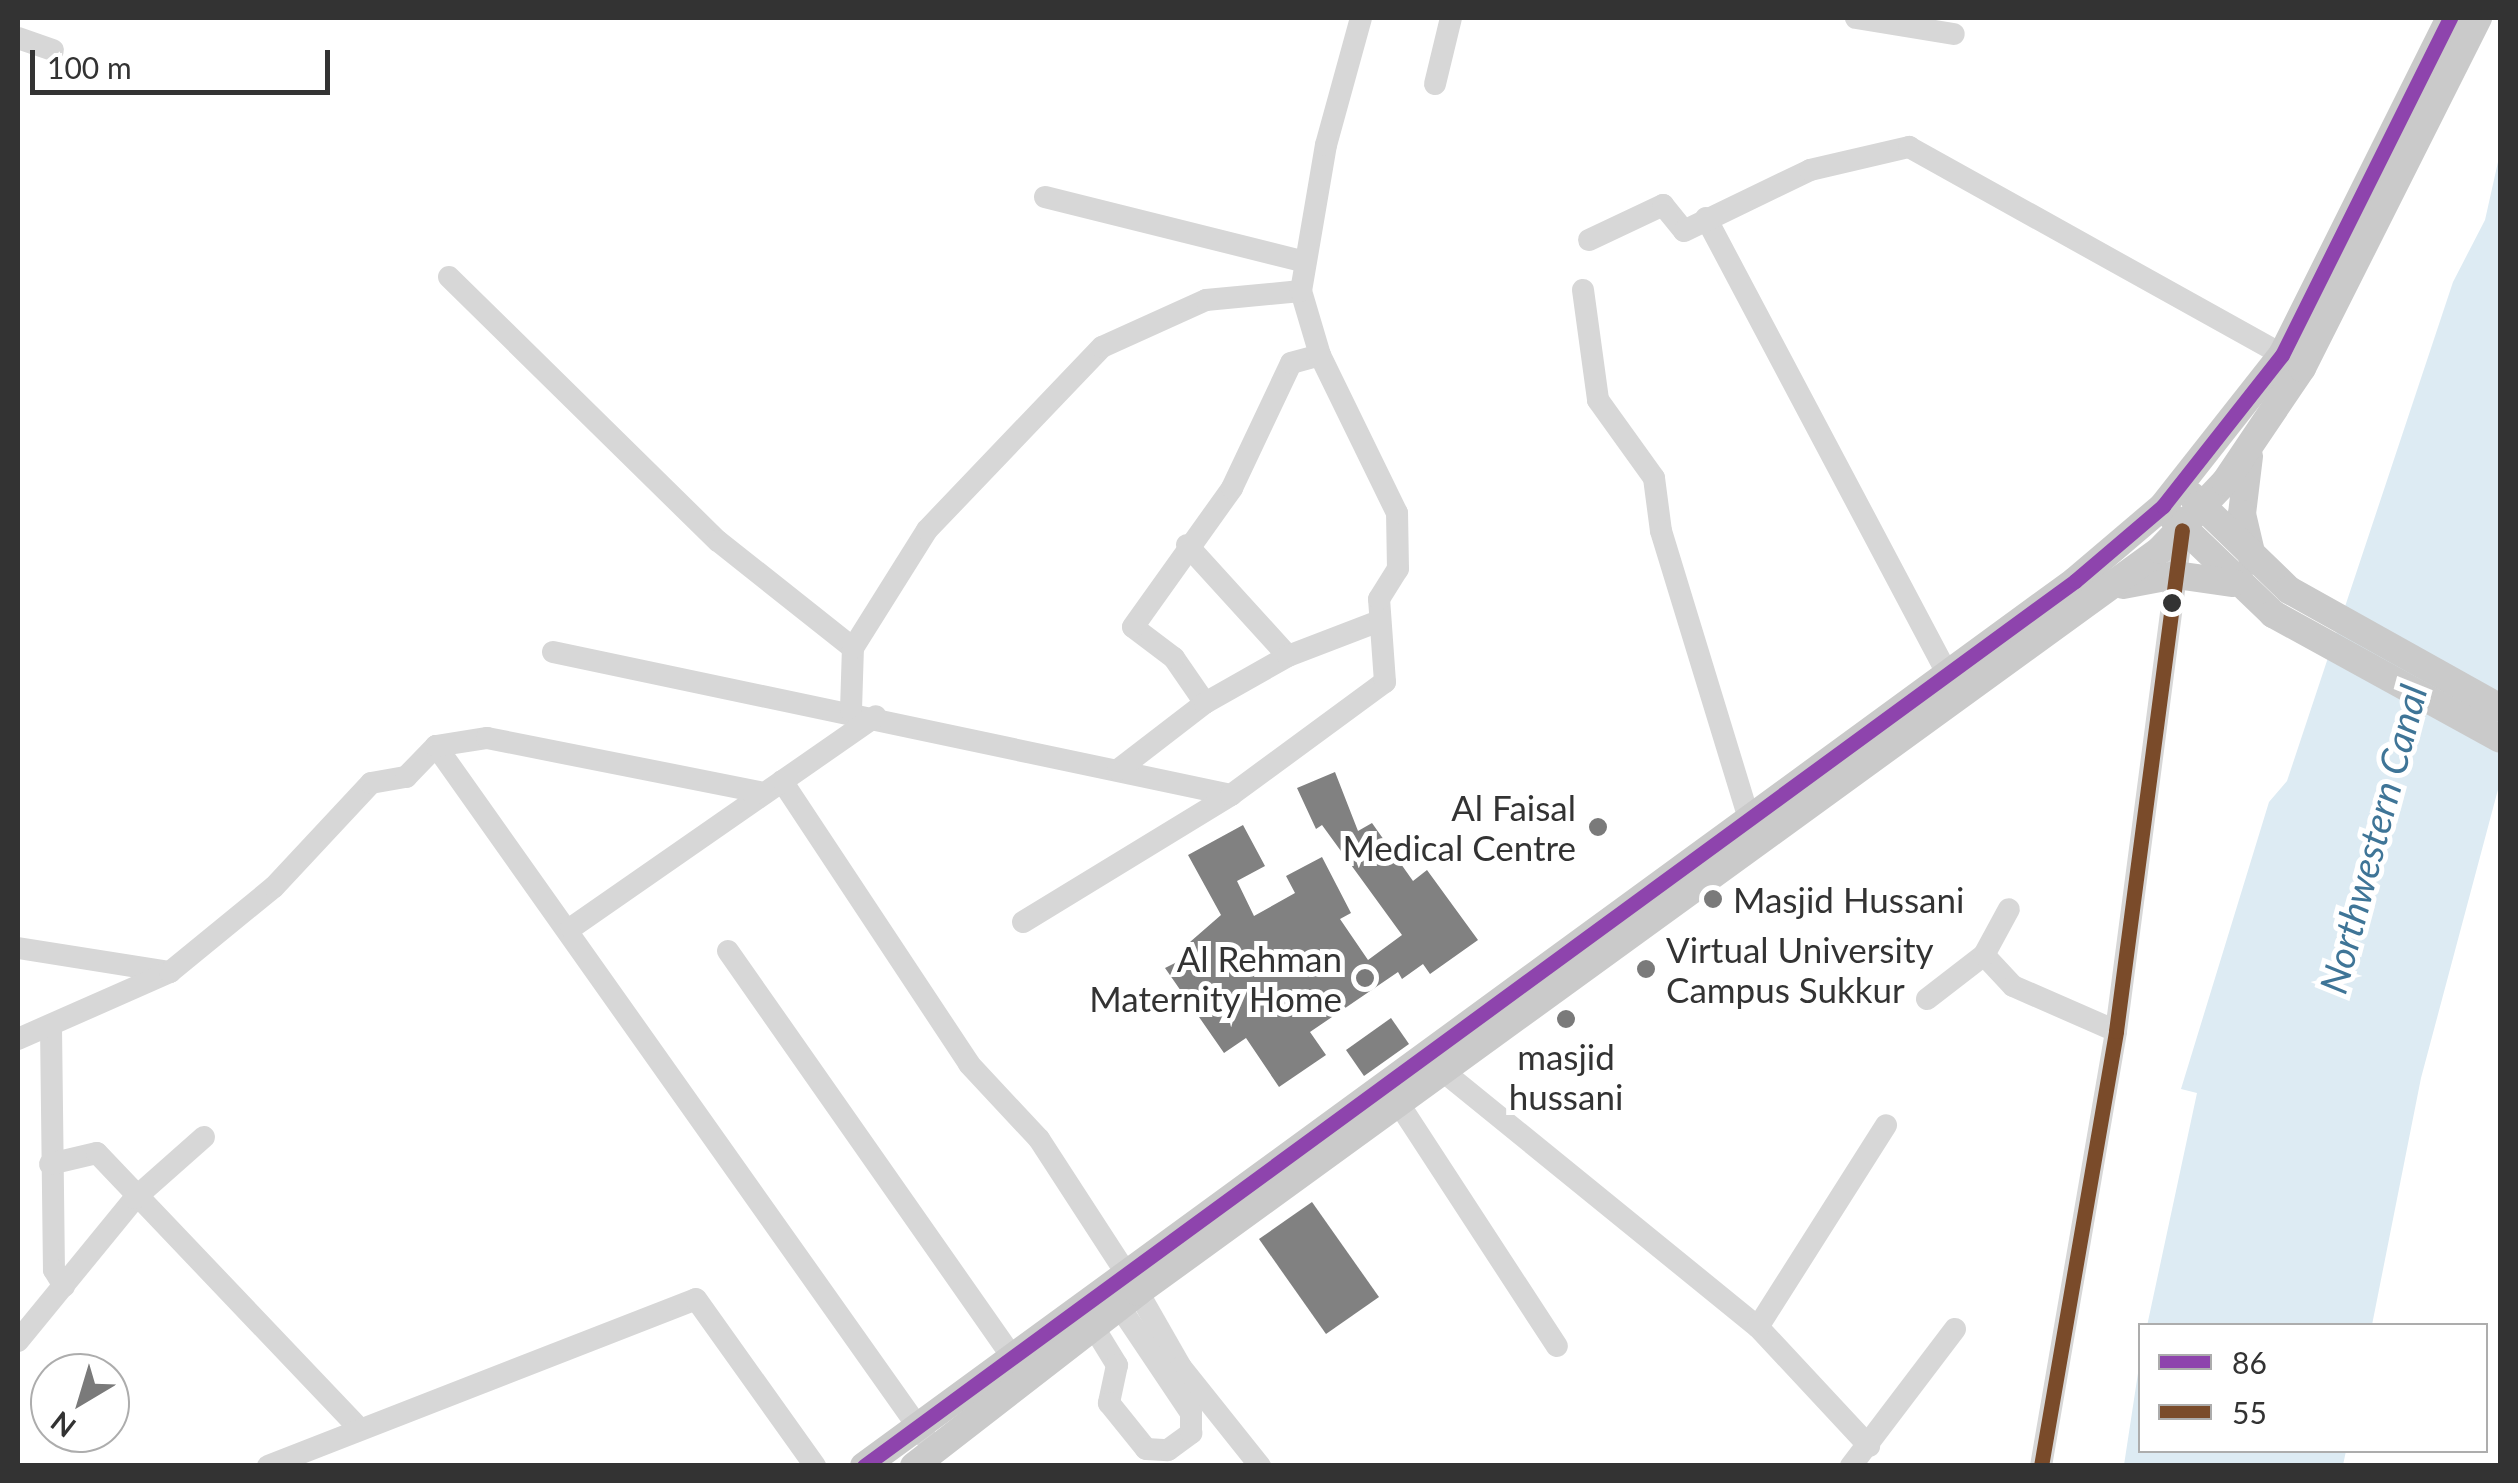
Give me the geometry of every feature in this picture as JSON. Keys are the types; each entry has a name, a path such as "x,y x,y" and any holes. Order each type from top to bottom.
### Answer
{"main road":[{"path":"924,1457 1093,1326 1127,1290 2173,496 2282,355 2450,18"},
{"path":"864,1466 914,1422 1009,1353 1127,1290 1399,1104 1758,848 2108,590 2182,530 2204,509 2252,445 2302,368 2478,18"},
{"path":"2244,573 2242,514 2252,445"},
{"path":"2173,496 2204,509 2244,573"},
{"path":"2173,496 2182,530 2281,602 2500,739"},
{"path":"2108,590 2176,575 2244,573"},
{"path":"2281,602 2500,708"}],"street":[{"path":"1023,922 1231,795 1385,682 1379,599 1398,569 1397,513 1320,355 1301,291 1302,262 1361,18"},
{"path":"1435,84 1451,18"},
{"path":"1856,18 1954,34"},
{"path":"18,38 53,50"},
{"path":"1589,240 1663,205 1684,231 1810,170 1908,146 2282,355"},
{"path":"1045,196 1302,262"},
{"path":"1706,218 1946,671"},
{"path":"449,277 718,541 853,648"},
{"path":"1583,290 1598,400 1654,478 1661,531 1758,848"},
{"path":"851,710 853,648 927,530 1102,347 1206,300 1301,291"},
{"path":"1205,703 1174,658 1133,628 1187,545 1232,488 1291,363 1320,355"},
{"path":"2041,1466 2116,1032 2182,530"},
{"path":"1187,545 1288,656"},
{"path":"1118,770 1205,703 1288,656 1379,622"},
{"path":"554,652 851,710 1231,795"},
{"path":"571,928 876,716"},
{"path":"18,1038 51,1027 170,972 274,887 371,783 406,777 436,746 486,738 774,787 969,1064 1039,1139 1127,1290 1192,1414 1191,1433 1168,1450 1146,1450 1109,1403 1117,1365 1093,1326"},
{"path":"436,746 571,928 914,1422 924,1457"},
{"path":"1926,998 1984,955 2010,909"},
{"path":"18,948 170,972"},
{"path":"728,951 1009,1353"},
{"path":"1984,955 2013,986 2116,1032"},
{"path":"51,1027 54,1270 64,1286"},
{"path":"1444,1072 1758,1327 1869,1446"},
{"path":"1399,1104 1557,1346"},
{"path":"1758,1327 1886,1124"},
{"path":"18,1340 135,1198 204,1137"},
{"path":"50,1164 98,1154 135,1198 358,1428"},
{"path":"1127,1290 1181,1367 1260,1466"},
{"path":"268,1466 696,1299 815,1466"},
{"path":"1850,1466 1955,1329"}],"water":[{"name":"Northwestern Canal","path":"2500,153 2500,782 2421,1078 2372,1323 2148,1323 2197,1093 2181,1089 2269,802 2287,781 2453,282 2485,220"},
{"path":"2138,1373 2138,1453 2346,1453 2343,1465 2124,1465"}],"building":[{"path":"1335,772 1358,831 1372,823 1413,881 1427,870 1478,940 1430,974 1423,964 1402,979 1398,972 1310,1032 1326,1055 1279,1087 1246,1038 1224,1053 1165,968 1195,953 1190,942 1221,915 1188,855 1243,825 1265,866 1237,881 1254,916 1295,893 1286,876 1322,857 1351,913 1340,919 1368,960 1402,935 1322,825 1316,829 1297,788"},
{"path":"1391,1018 1409,1044 1364,1076 1346,1050"},
{"path":"1312,1202 1379,1297 1326,1334 1259,1239"}],"transit line":[{"name":"86","path":"864,1466 2075,581 2163,506 2282,355 2450,18"},
{"name":"55","path":"2041,1466 2116,1031 2182,530"}],"place":[{"name":"Al Faisal Medical Centre","path":"1598,827"},
{"name":"Masjid Hussani","path":"1713,899"},
{"name":"Virtual University Campus Sukkur","path":"1646,969"},
{"name":"Al Rehman Maternity Home","path":"1365,978"},
{"name":"masjid hussani","path":"1566,1019"}]}
